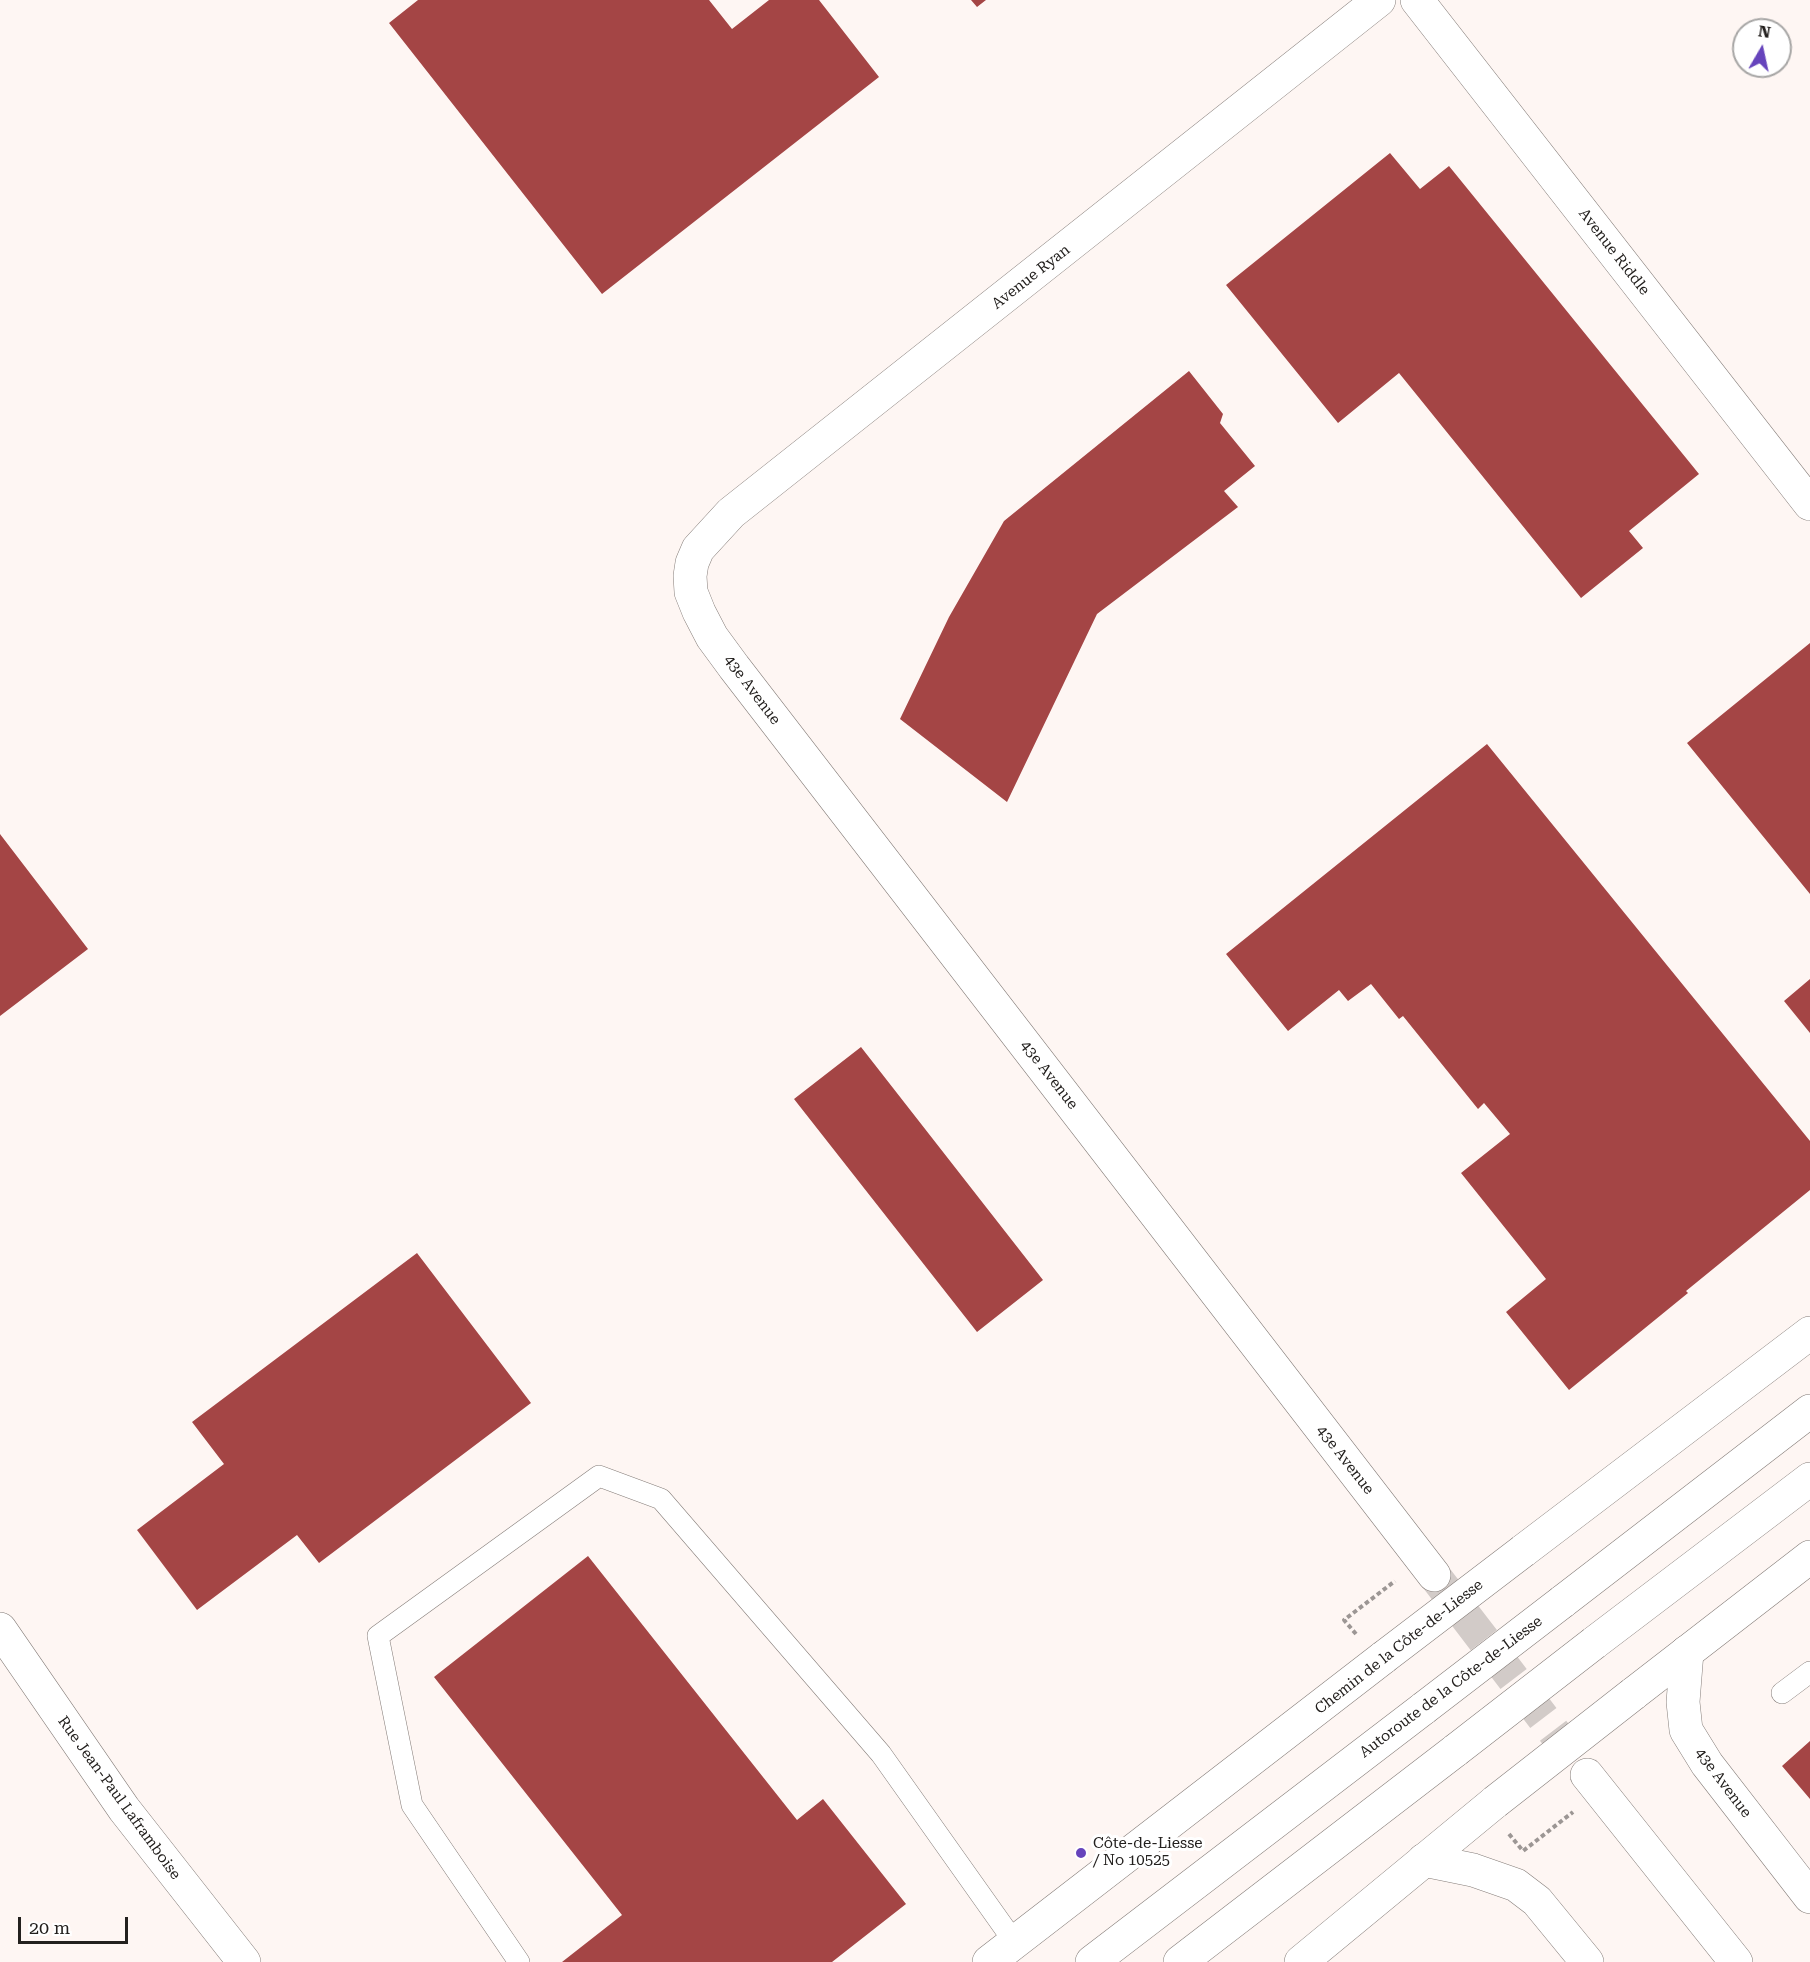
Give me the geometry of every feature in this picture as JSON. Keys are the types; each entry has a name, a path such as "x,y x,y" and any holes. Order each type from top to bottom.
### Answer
{"main road":[{"name":"Avenue Ryan","path":"692,563 698,549 710,533 731,513 1379,0"},
{"name":"Avenue Riddle","path":"1417,0 1810,504"},
{"name":"43e Avenue","path":"692,563 690,576 692,592 712,637 1434,1575"},
{"name":"Chemin de la Côte-de-Liesse","path":"988,1962 1015,1943 1372,1648 1523,1551 1810,1333"},
{"name":"Autoroute de la Côte-de-Liesse","path":"1092,1962 1810,1411"},
{"path":"1180,1962 1810,1479"},
{"path":"1301,1962 1424,1860 1500,1816 1633,1694 1810,1557"},
{"name":"Rue Jean-Paul Laframboise","path":"0,1629 123,1809 244,1962"},
{"name":"43e Avenue","path":"1687,1652 1683,1702 1686,1730 1707,1764 1810,1897"},
{"path":"1587,1775 1736,1962"},
{"path":"1424,1860 1473,1870 1505,1879 1516,1885 1537,1901 1587,1962"},
{"path":"1192,1962 1234,1921"}],"lane":[{"path":"519,1962 412,1805 378,1636 599,1476 661,1499 881,1754 1015,1943"},
{"path":"1782,1693 1810,1672"}],"path":[{"path":"1372,1648 1344,1620 1394,1582"},
{"path":"1500,1816 1523,1851 1571,1813"}],"building":[{"path":"418,0 709,0 732,29 769,0 819,0 879,77 602,294 389,23"},
{"path":"971,0 986,0 977,7"},
{"path":"1390,153 1420,189 1449,166 1699,474 1629,531 1643,548 1581,598 1399,373 1338,423 1226,285"},
{"path":"1189,371 1223,414 1220,423 1255,466 1224,491 1238,507 1097,614 1007,802 900,719 949,617 1004,521"},
{"path":"1810,643 1810,894 1687,743"},
{"path":"1487,744 1810,1141 1810,1190 1569,1390 1506,1312 1546,1279 1461,1173 1510,1134 1484,1103 1478,1109 1403,1016 1399,1019 1371,984 1348,1001 1339,990 1288,1031 1226,954"},
{"path":"0,834 88,949 0,1016"},
{"path":"1810,979 1810,1033 1784,1001"},
{"path":"861,1047 1043,1280 977,1332 794,1099"},
{"path":"417,1253 531,1403 319,1563 297,1535 197,1610 137,1530 224,1464 192,1422"},
{"path":"588,1556 797,1820 823,1799 906,1904 832,1962 562,1962 622,1915 434,1677"},
{"path":"1810,1741 1810,1799 1782,1766"}],"tunnel":[{"path":"1434,1575 1587,1775"}],"place":[{"name":"Côte-de-Liesse / No 10525","path":"1081,1853"}]}
